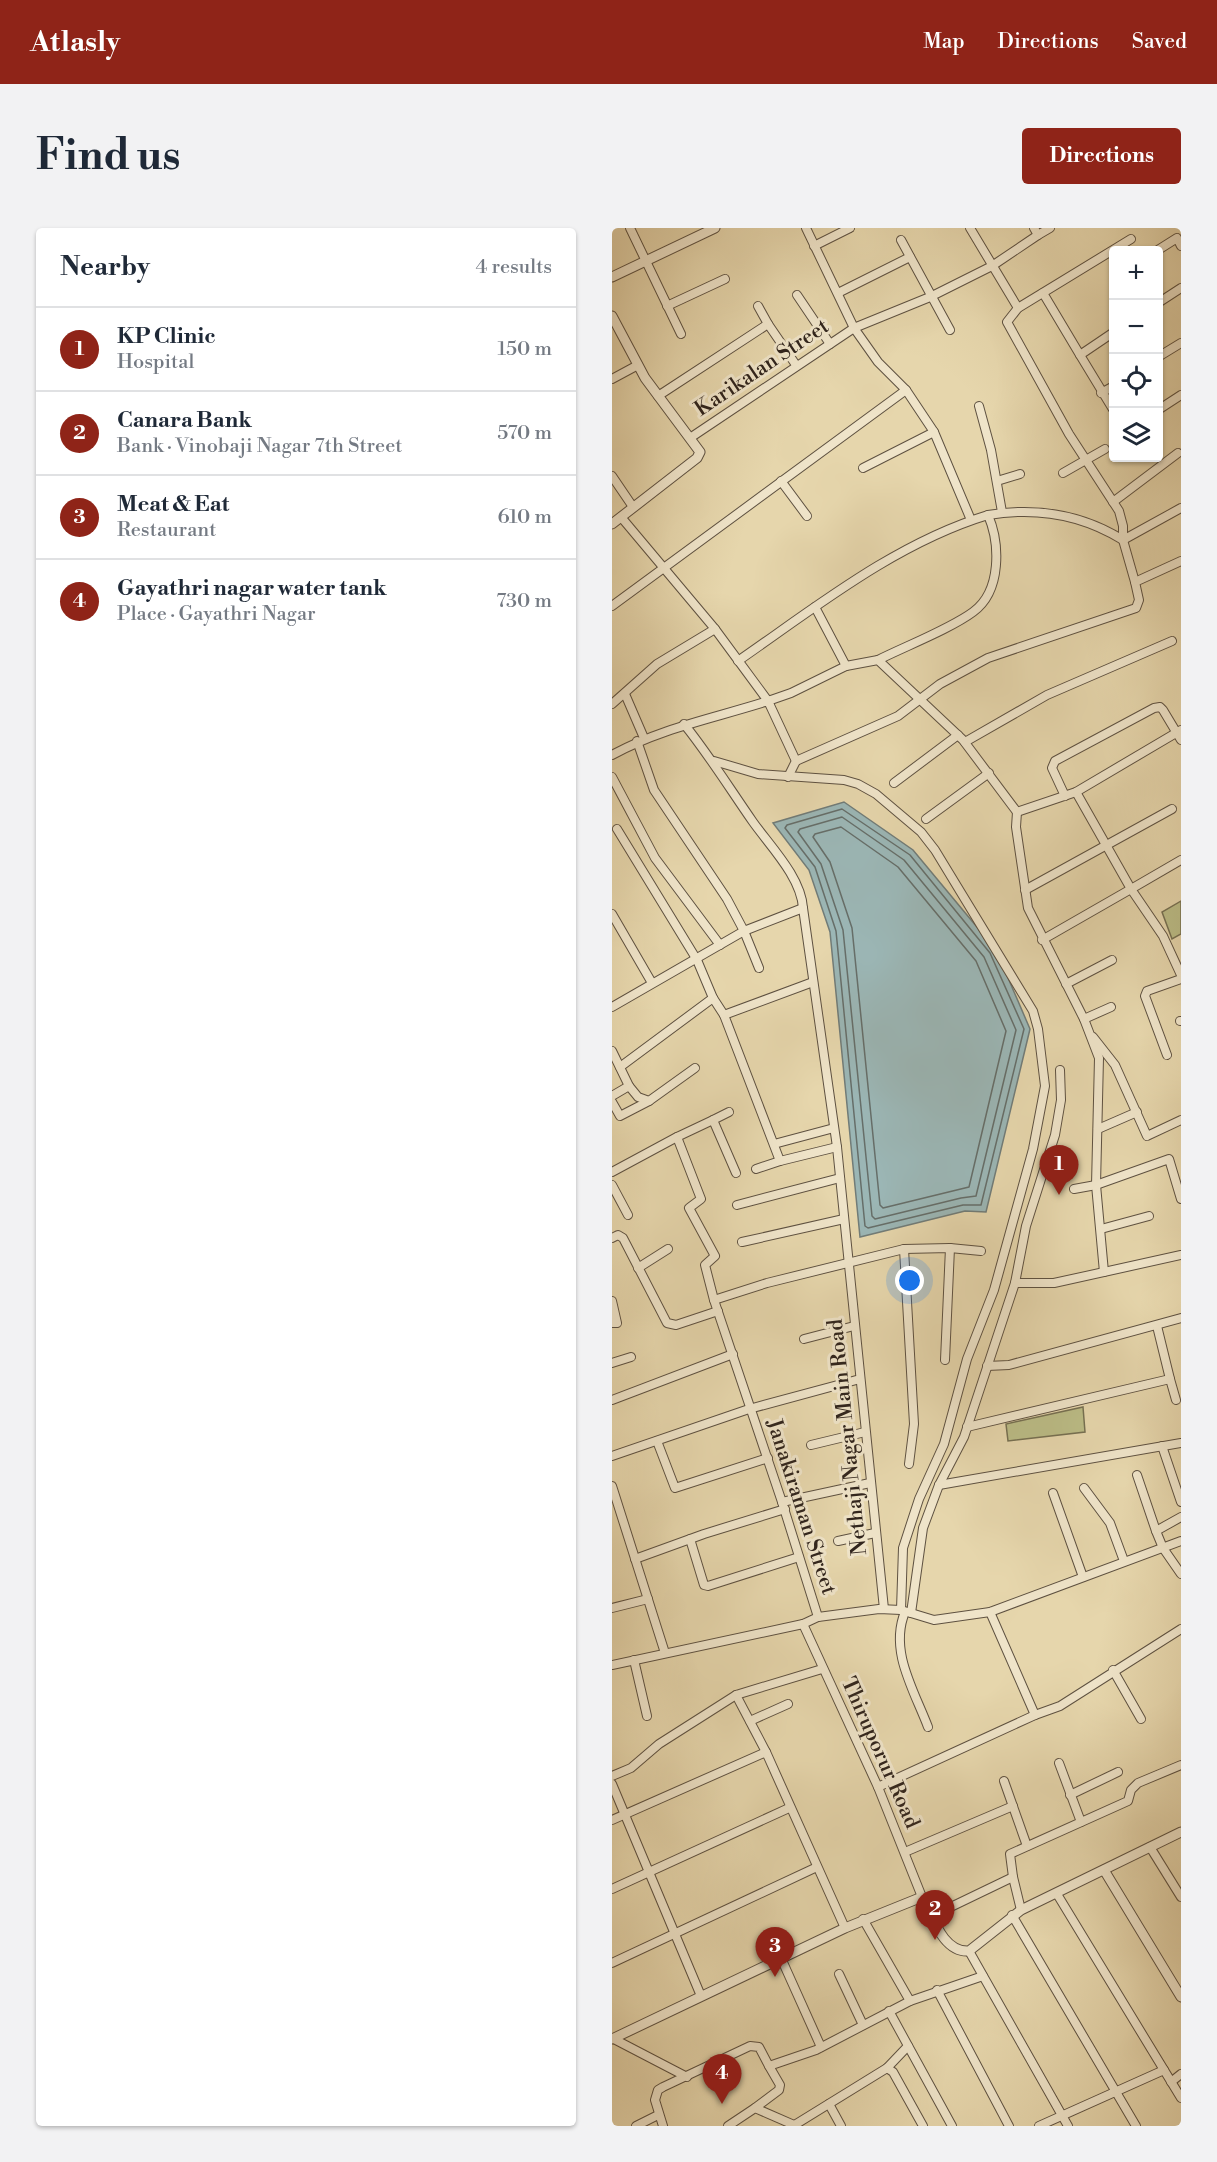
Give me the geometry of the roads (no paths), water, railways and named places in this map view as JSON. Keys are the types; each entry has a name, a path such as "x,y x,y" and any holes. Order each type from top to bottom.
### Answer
{"street":[{"path":"630,228 681,334"},
{"path":"612,277 715,228"},
{"path":"806,228 854,328 878,362 906,390 934,432 971,520"},
{"path":"814,246 850,228"},
{"path":"970,228 1018,308"},
{"name":"Karikalan Street","path":"690,438 854,328 930,297 992,266 1036,231 1050,228"},
{"path":"788,777 796,761 875,728 922,699 940,684 988,658 1136,608 1140,600 1123,540 1122,519 1008,326 1008,318 1018,308 1131,239"},
{"path":"901,240 950,330"},
{"path":"1163,248 1180,240"},
{"path":"838,293 910,257"},
{"path":"667,306 725,279"},
{"path":"1163,300 1181,288"},
{"path":"1043,293 1111,408"},
{"path":"797,295 830,344"},
{"path":"758,306 796,365"},
{"path":"612,316 616,334 658,396 699,449 698,458 612,524"},
{"path":"658,396 768,324"},
{"path":"1080,355 1109,335"},
{"path":"1163,354 1181,343"},
{"path":"612,379 638,366"},
{"path":"1101,393 1109,388"},
{"path":"612,606 906,390"},
{"path":"1161,408 1181,395"},
{"path":"979,406 1002,512"},
{"path":"863,468 934,432"},
{"path":"1063,473 1106,449"},
{"path":"1113,502 1178,453"},
{"path":"997,481 1020,474"},
{"path":"612,476 633,507"},
{"path":"781,482 807,516"},
{"path":"1123,540 1181,508"},
{"path":"738,661 815,607 917,545 988,514 1019,510 1060,514 1097,525 1123,540"},
{"path":"612,755 640,739 791,693 846,666 878,660 974,612 991,585 998,549 996,533 988,514"},
{"path":"621,517 715,629 768,701 796,761"},
{"path":"1135,582 1181,561"},
{"path":"815,607 846,666"},
{"path":"612,704 657,664 715,629"},
{"path":"965,742 1047,695 1172,641"},
{"path":"878,660 965,742 1017,812 1016,827 1028,908 1042,940 1084,1019 1099,1058 1096,1185 1104,1272"},
{"path":"625,694 659,798 727,899 744,931 759,968"},
{"path":"1017,812 1065,796 1076,792 1179,734 1163,710 1157,707 1055,760 1052,768 1065,796"},
{"name":"Nethaji Nagar Main Road","path":"684,724 714,761 789,873 802,897 837,1147 884,1609"},
{"path":"894,783 958,735"},
{"path":"714,761 758,774 844,780 858,784 876,794 921,832 962,890 1009,972 1025,995 1038,1029 1045,1086 1033,1149 994,1290 967,1359 944,1444 919,1499 903,1548 906,1612"},
{"path":"926,819 989,773"},
{"path":"612,777 655,858 720,945"},
{"path":"1076,792 1131,889 1163,936 1181,977 1147,991 1145,996 1167,1055"},
{"path":"1025,890 1172,809"},
{"path":"617,829 697,960 713,998 724,1016 780,1161"},
{"path":"1042,940 1181,861"},
{"path":"612,1007 744,931 803,908"},
{"path":"612,914 652,983"},
{"path":"1066,984 1112,960"},
{"path":"724,1016 813,982"},
{"path":"620,1067 713,998"},
{"path":"1084,1019 1111,1007"},
{"path":"1091,1035 1115,1065 1147,1136 1181,1120"},
{"path":"612,1051 629,1086 639,1097 649,1101"},
{"path":"612,1102 620,1116 649,1101 695,1068"},
{"path":"928,1726 899,1652 899,1632 906,1612 923,1528 939,1485 967,1427 1015,1283 1026,1226 1055,1135 1061,1100 1060,1070"},
{"path":"612,1095 629,1086"},
{"path":"612,1172 729,1112"},
{"path":"1098,1130 1137,1112"},
{"path":"712,1120 736,1173"},
{"path":"774,1144 834,1128"},
{"name":"Janakiraman Street","path":"677,1137 701,1199 689,1208 715,1256 705,1265 714,1300 784,1506 818,1617"},
{"path":"756,1169 837,1147"},
{"path":"1074,1189 1096,1185 1169,1159 1181,1198"},
{"path":"737,1205 840,1178"},
{"path":"612,1185 628,1215"},
{"path":"1101,1229 1149,1216"},
{"path":"742,1242 844,1219"},
{"path":"612,1238 618,1235 623,1238 665,1320 671,1325 718,1311"},
{"path":"714,1300 848,1262 904,1250 950,1248 981,1251"},
{"path":"945,1360 950,1248"},
{"path":"638,1268 668,1249"},
{"path":"904,1250 913,1404 909,1464"},
{"path":"1015,1283 1054,1283 1181,1256"},
{"path":"612,1301 616,1323 612,1323"},
{"path":"987,1366 1009,1365 1181,1318"},
{"path":"804,1339 854,1326"},
{"path":"1157,1326 1176,1400"},
{"path":"612,1400 733,1354"},
{"path":"612,1363 631,1357"},
{"path":"612,1456 749,1408 860,1379"},
{"path":"967,1427 1170,1379"},
{"path":"811,1445 865,1432"},
{"path":"657,1441 675,1488 768,1458"},
{"path":"939,1485 1181,1443"},
{"path":"1162,1446 1181,1502"},
{"path":"1137,1475 1163,1548 1181,1574"},
{"path":"635,1559 784,1506 870,1483"},
{"path":"612,1486 665,1653"},
{"path":"1084,1488 1110,1523 1124,1561"},
{"path":"1053,1493 1083,1576"},
{"path":"1156,1531 1181,1517"},
{"path":"838,1541 875,1533"},
{"path":"690,1539 704,1585 711,1586 799,1557"},
{"path":"612,1665 803,1624 818,1617 884,1609 934,1620 946,1620 990,1612 1181,1541"},
{"path":"612,1608 648,1599"},
{"path":"990,1612 1035,1715"},
{"name":"Thiruporur Road","path":"803,1624 878,1787 922,1897"},
{"path":"878,1787 1035,1715 1060,1706 1113,1670 1181,1629"},
{"path":"634,1660 647,1716"},
{"path":"612,1776 631,1768 659,1744 736,1695 822,1669"},
{"path":"1113,1670 1141,1719"},
{"path":"736,1695 766,1752 789,1808 845,1928"},
{"path":"750,1721 788,1704"},
{"path":"612,1820 766,1752"},
{"path":"1059,1763 1081,1822"},
{"path":"1021,1910 1010,1854 1128,1801 1131,1790 1138,1783 1181,1765"},
{"path":"1070,1795 1118,1772"},
{"path":"1004,1781 1027,1846"},
{"path":"612,1784 701,1996"},
{"path":"905,1852 1013,1806"},
{"path":"612,1889 789,1808"},
{"path":"969,1952 1012,1915 1181,1832"},
{"path":"1150,1847 1181,1897"},
{"path":"612,1963 817,1867"},
{"path":"1104,1870 1181,1997"},
{"path":"932,1916 1013,1877"},
{"path":"1057,1894 1181,2098"},
{"path":"612,2038 863,1919 922,1897 952,1949 969,1952 1068,2126"},
{"path":"1012,1915 1136,2126"},
{"path":"863,1919 910,2001"},
{"path":"782,1958 821,2047"},
{"path":"839,1974 863,2025"},
{"path":"769,2066 821,2047 910,2001 983,1976"},
{"path":"937,1990 1009,2126"},
{"path":"889,2011 952,2126"},
{"path":"612,2038 687,2077"},
{"path":"663,2126 655,2100 658,2090 754,2045 759,2048 780,2085 779,2090 728,2126"},
{"path":"755,2108 793,2126 887,2068 908,2046"},
{"path":"887,2068 893,2072 923,2126"},
{"path":"1039,2126 1164,2070"},
{"path":"1171,2082 1181,2074"},
{"path":"829,2104 841,2126"},
{"path":"636,2126 658,2115"}],"water":[{"path":"844,802 913,850 996,950 1030,1029 986,1212 965,1211 860,1237 830,932 809,870 773,823"}],"place":[{"name":"KP Clinic","path":"1059,1195"},
{"name":"Canara Bank","path":"935,1940"},
{"name":"Meat & Eat","path":"775,1977"},
{"name":"Gayathri nagar water tank","path":"722,2104"}]}
